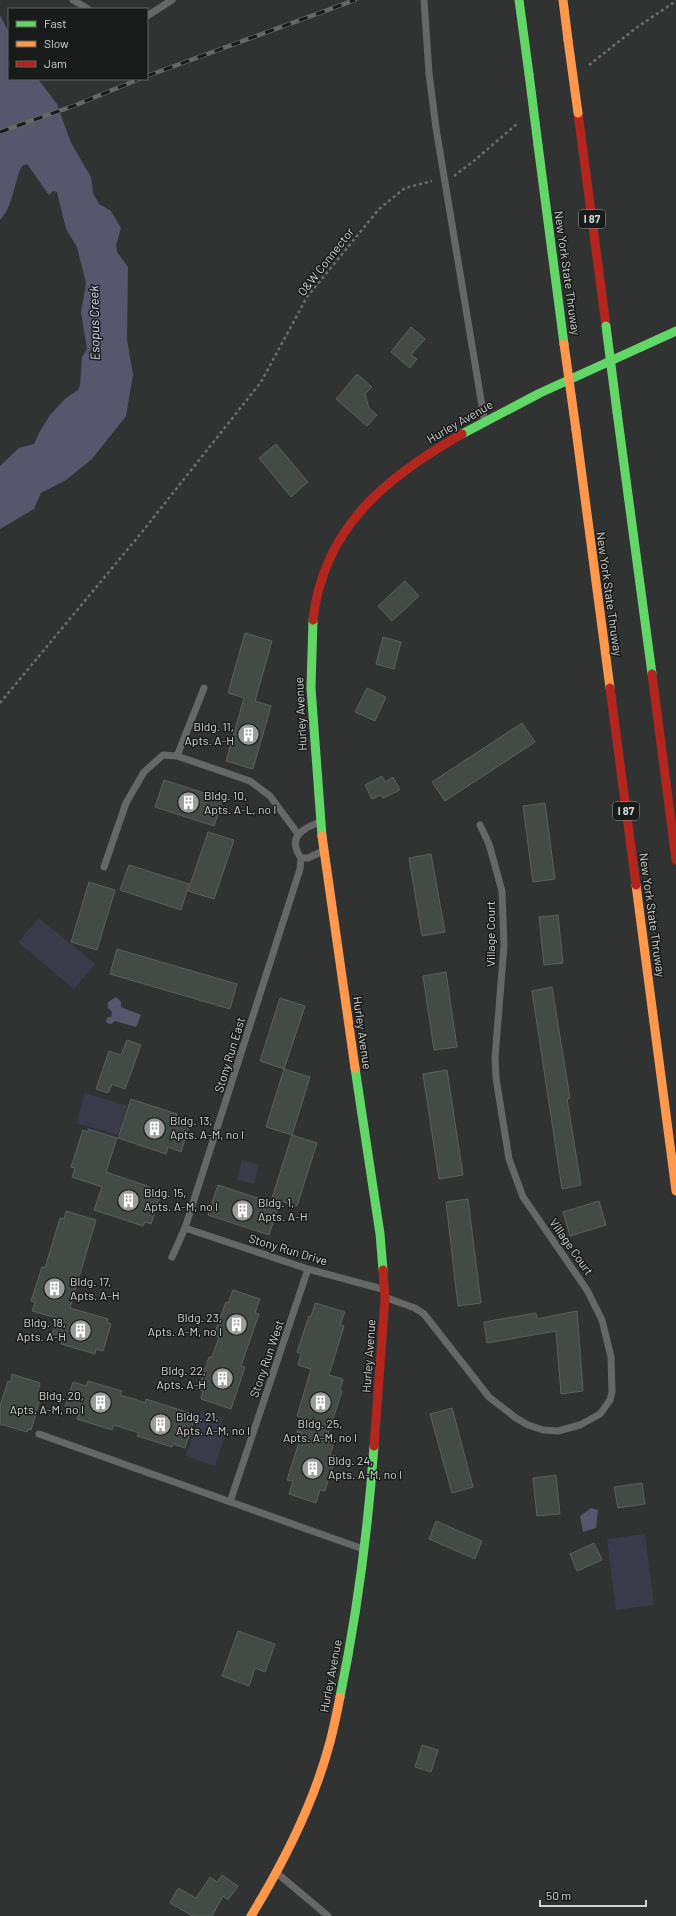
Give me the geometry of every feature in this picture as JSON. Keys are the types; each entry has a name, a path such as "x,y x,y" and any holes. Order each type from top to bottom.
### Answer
{"main road":[{"name":"New York State Thruway","path":"519,0 676,1191"},
{"name":"I 87","path":"563,0 676,860"},
{"name":"Hurley Avenue","path":"251,1916 277,1873 311,1799 330,1742 347,1663 369,1518 385,1293 380,1234 323,851 320,822 311,689 314,610 321,576 337,541 364,506 387,484 407,468 485,420 676,331"}],"lane":[{"path":"74,0 86,8"},
{"path":"148,15 172,0"},
{"path":"424,0 429,73 436,128 485,420"},
{"path":"177,756 204,688"},
{"path":"104,867 126,803 144,772 163,755 177,756 250,781 270,796 298,834 307,826 320,822"},
{"name":"Village Court","path":"385,1293 424,1314 489,1396 516,1418 528,1425 543,1430 558,1431 580,1425 600,1414 610,1400 612,1392 611,1357 602,1320 584,1284 523,1197 509,1159 496,1078 495,1058 504,946 502,891 489,844 480,825"},
{"name":"Stony Run East","path":"172,1257 185,1228 300,869 301,858 296,850 295,843 298,834"},
{"path":"301,858 308,858 323,851"},
{"name":"Stony Run Drive","path":"185,1228 385,1293"},
{"name":"Stony Run West","path":"230,1502 308,1269"},
{"path":"39,1434 364,1550"},
{"path":"277,1873 328,1916"}],"path":[{"path":"584,69 636,28 676,1"},
{"path":"453,176 475,160 520,122"},
{"name":"O&W Connector","path":"0,703 142,532 261,382 307,297 379,209 405,188 432,181"}],"shaded area":[{"path":"39,918 95,964 74,989 18,942"},
{"path":"85,1093 127,1106 118,1135 76,1123"},
{"path":"242,1160 259,1165 254,1184 237,1180"},
{"path":"201,1411 223,1418 219,1430 226,1432 215,1466 186,1456"},
{"path":"645,1534 654,1605 616,1610 607,1539"}],"water":[{"name":"Esopus Creek","path":"0,15 8,31 8,80 39,80 57,104 71,143 91,177 93,193 99,204 111,211 121,228 116,245 117,252 128,267 127,339 133,375 126,416 92,459 66,480 41,493 34,509 0,529 0,466 19,448 34,444 50,415 66,398 78,390 80,385 82,357 87,349 81,312 86,283 77,247 67,231 57,192 53,191 49,195 27,164 22,166 11,201 5,214 0,220"},
{"path":"116,997 121,1002 121,1007 141,1015 136,1027 115,1021 111,1024 107,1023 106,1020 108,1017 111,1017 112,1012 108,1008 108,1002"},
{"path":"591,1508 598,1510 596,1528 583,1532 580,1516"}],"building":[{"path":"411,327 425,339 411,355 417,359 410,368 391,352"},
{"path":"357,374 372,387 365,394 369,408 377,415 367,426 336,399"},
{"path":"276,444 308,482 291,497 259,458"},
{"path":"405,581 419,596 392,621 378,606"},
{"path":"245,633 272,641 255,701 271,706 253,769 226,761 244,698 228,693"},
{"path":"383,637 401,642 394,669 376,664"},
{"path":"367,688 386,697 375,721 355,712"},
{"path":"522,723 535,742 445,801 432,782"},
{"path":"382,776 385,782 393,777 400,790 383,798 381,795 372,799 365,785"},
{"name":"Bldg. 10, Apts. A-L, no I","path":"164,780 223,799 214,826 155,807"},
{"path":"545,803 555,879 533,882 523,806"},
{"path":"208,832 234,840 214,899 188,891"},
{"path":"431,854 445,932 422,936 409,858"},
{"path":"129,865 189,884 181,910 120,890"},
{"path":"89,882 115,890 97,950 71,942"},
{"path":"558,915 563,963 544,965 539,917"},
{"path":"117,949 237,984 230,1009 110,974"},
{"path":"446,972 457,1047 434,1050 423,976"},
{"path":"552,987 570,1098 567,1099 581,1185 562,1189 532,991"},
{"path":"280,998 305,1006 284,1069 260,1061"},
{"path":"127,1040 141,1045 125,1089 112,1084 108,1093 96,1089 109,1051 121,1055"},
{"path":"284,1069 310,1077 292,1135 266,1127"},
{"path":"447,1070 463,1175 439,1179 423,1074"},
{"name":"Bldg. 13, Apts. A-M, no I","path":"131,1099 177,1114 175,1119 190,1124 181,1152 168,1147 166,1154 118,1138"},
{"path":"88,1129 117,1138 106,1172 150,1187 149,1190 161,1194 151,1224 145,1222 143,1226 94,1210 102,1187 72,1177 75,1168 71,1167 83,1130 88,1132"},
{"path":"292,1135 317,1143 297,1206 272,1198"},
{"name":"Bldg. 1, Apts. A-H","path":"218,1185 279,1205 269,1235 208,1215"},
{"path":"468,1199 481,1303 458,1306 446,1202"},
{"path":"599,1201 606,1225 570,1236 563,1212"},
{"path":"66,1211 96,1220 70,1308 108,1319 107,1322 111,1324 103,1351 96,1349 95,1354 61,1344 62,1340 51,1337 57,1318 32,1311 35,1302 31,1301 42,1267 45,1268 60,1218 64,1219"},
{"path":"233,1290 260,1299 255,1313 259,1314 241,1366 245,1367 231,1409 201,1399 203,1391 198,1389 209,1357 212,1357 219,1337 214,1335 226,1302 228,1303"},
{"path":"315,1303 345,1312 340,1325 344,1326 329,1375 343,1379 340,1390 342,1391 326,1441 334,1443 330,1455 336,1456 325,1491 320,1490 316,1503 289,1494 293,1481 287,1480 302,1433 297,1432 302,1417 297,1416 311,1369 298,1365 301,1354 297,1352"},
{"path":"577,1311 583,1391 561,1394 556,1331 487,1343 484,1322 536,1313 537,1319"},
{"path":"12,1374 40,1383 38,1391 42,1393 31,1430 28,1429 27,1432 0,1424 0,1406 8,1381 11,1382"},
{"path":"88,1381 122,1391 120,1395 145,1403 146,1399 196,1415 185,1448 173,1444 172,1447 137,1436 139,1433 114,1425 112,1430 77,1419 80,1412 65,1407 73,1382 86,1386"},
{"path":"452,1408 473,1487 452,1493 430,1414"},
{"path":"556,1475 560,1514 537,1516 533,1478"},
{"path":"642,1483 645,1504 618,1508 614,1487"},
{"path":"436,1521 482,1541 475,1559 429,1539"},
{"path":"594,1543 602,1560 577,1571 570,1554"},
{"path":"238,1631 275,1644 265,1672 255,1668 249,1686 222,1676"},
{"path":"422,1745 438,1750 431,1772 415,1767"},
{"path":"222,1875 238,1886 228,1900 223,1896 212,1916 193,1916 170,1903 178,1888 196,1898 210,1877 217,1882"}],"railway":[{"path":"148,76 355,0"},
{"path":"0,132 76,105 137,80"}],"traffic: fast":[{"path":"519,0 529,74"},
{"path":"529,74 538,145"},
{"path":"538,145 564,344"},
{"path":"606,326 617,412"},
{"path":"462,434 540,393 676,331"},
{"path":"617,412 652,674"},
{"path":"313,620 311,688 322,836"},
{"path":"355,1068 380,1234 383,1270"},
{"path":"340,1697 352,1635 361,1572 369,1509 374,1446"}],"traffic: slow":[{"path":"563,0 568,40"},
{"path":"568,40 578,113"},
{"path":"564,344 576,430"},
{"path":"576,430 610,688"},
{"path":"322,836 355,1068"},
{"path":"636,885 676,1191"},
{"path":"251,1916 275,1875 307,1810 323,1765 340,1697"}],"traffic: jam":[{"path":"578,113 606,326"},
{"path":"313,620 319,587 330,558 344,532 384,487 408,468 462,434"},
{"path":"652,674 676,860"},
{"path":"610,688 636,885"},
{"path":"374,1446 385,1298 383,1270"}],"place":[{"name":"Bldg. 11, Apts. A-H","path":"249,734"},
{"name":"Bldg. 10, Apts. A-L, no I","path":"189,803"},
{"name":"Bldg. 13, Apts. A-M, no I","path":"155,1128"},
{"name":"Bldg. 15, Apts. A-M, no I","path":"128,1200"},
{"name":"Bldg. 1, Apts. A-H","path":"243,1210"},
{"name":"Bldg. 17, Apts. A-H","path":"55,1289"},
{"name":"Bldg. 23, Apts. A-M, no I","path":"237,1325"},
{"name":"Bldg. 18, Apts. A-H","path":"81,1330"},
{"name":"Bldg. 22, Apts. A-H","path":"222,1378"},
{"name":"Bldg. 20, Apts. A-M, no I","path":"100,1403"},
{"name":"Bldg. 25, Apts. A-M, no I","path":"320,1403"},
{"name":"Bldg. 21, Apts. A-M, no I","path":"160,1424"},
{"name":"Bldg. 24, Apts. A-M, no I","path":"312,1468"}]}
